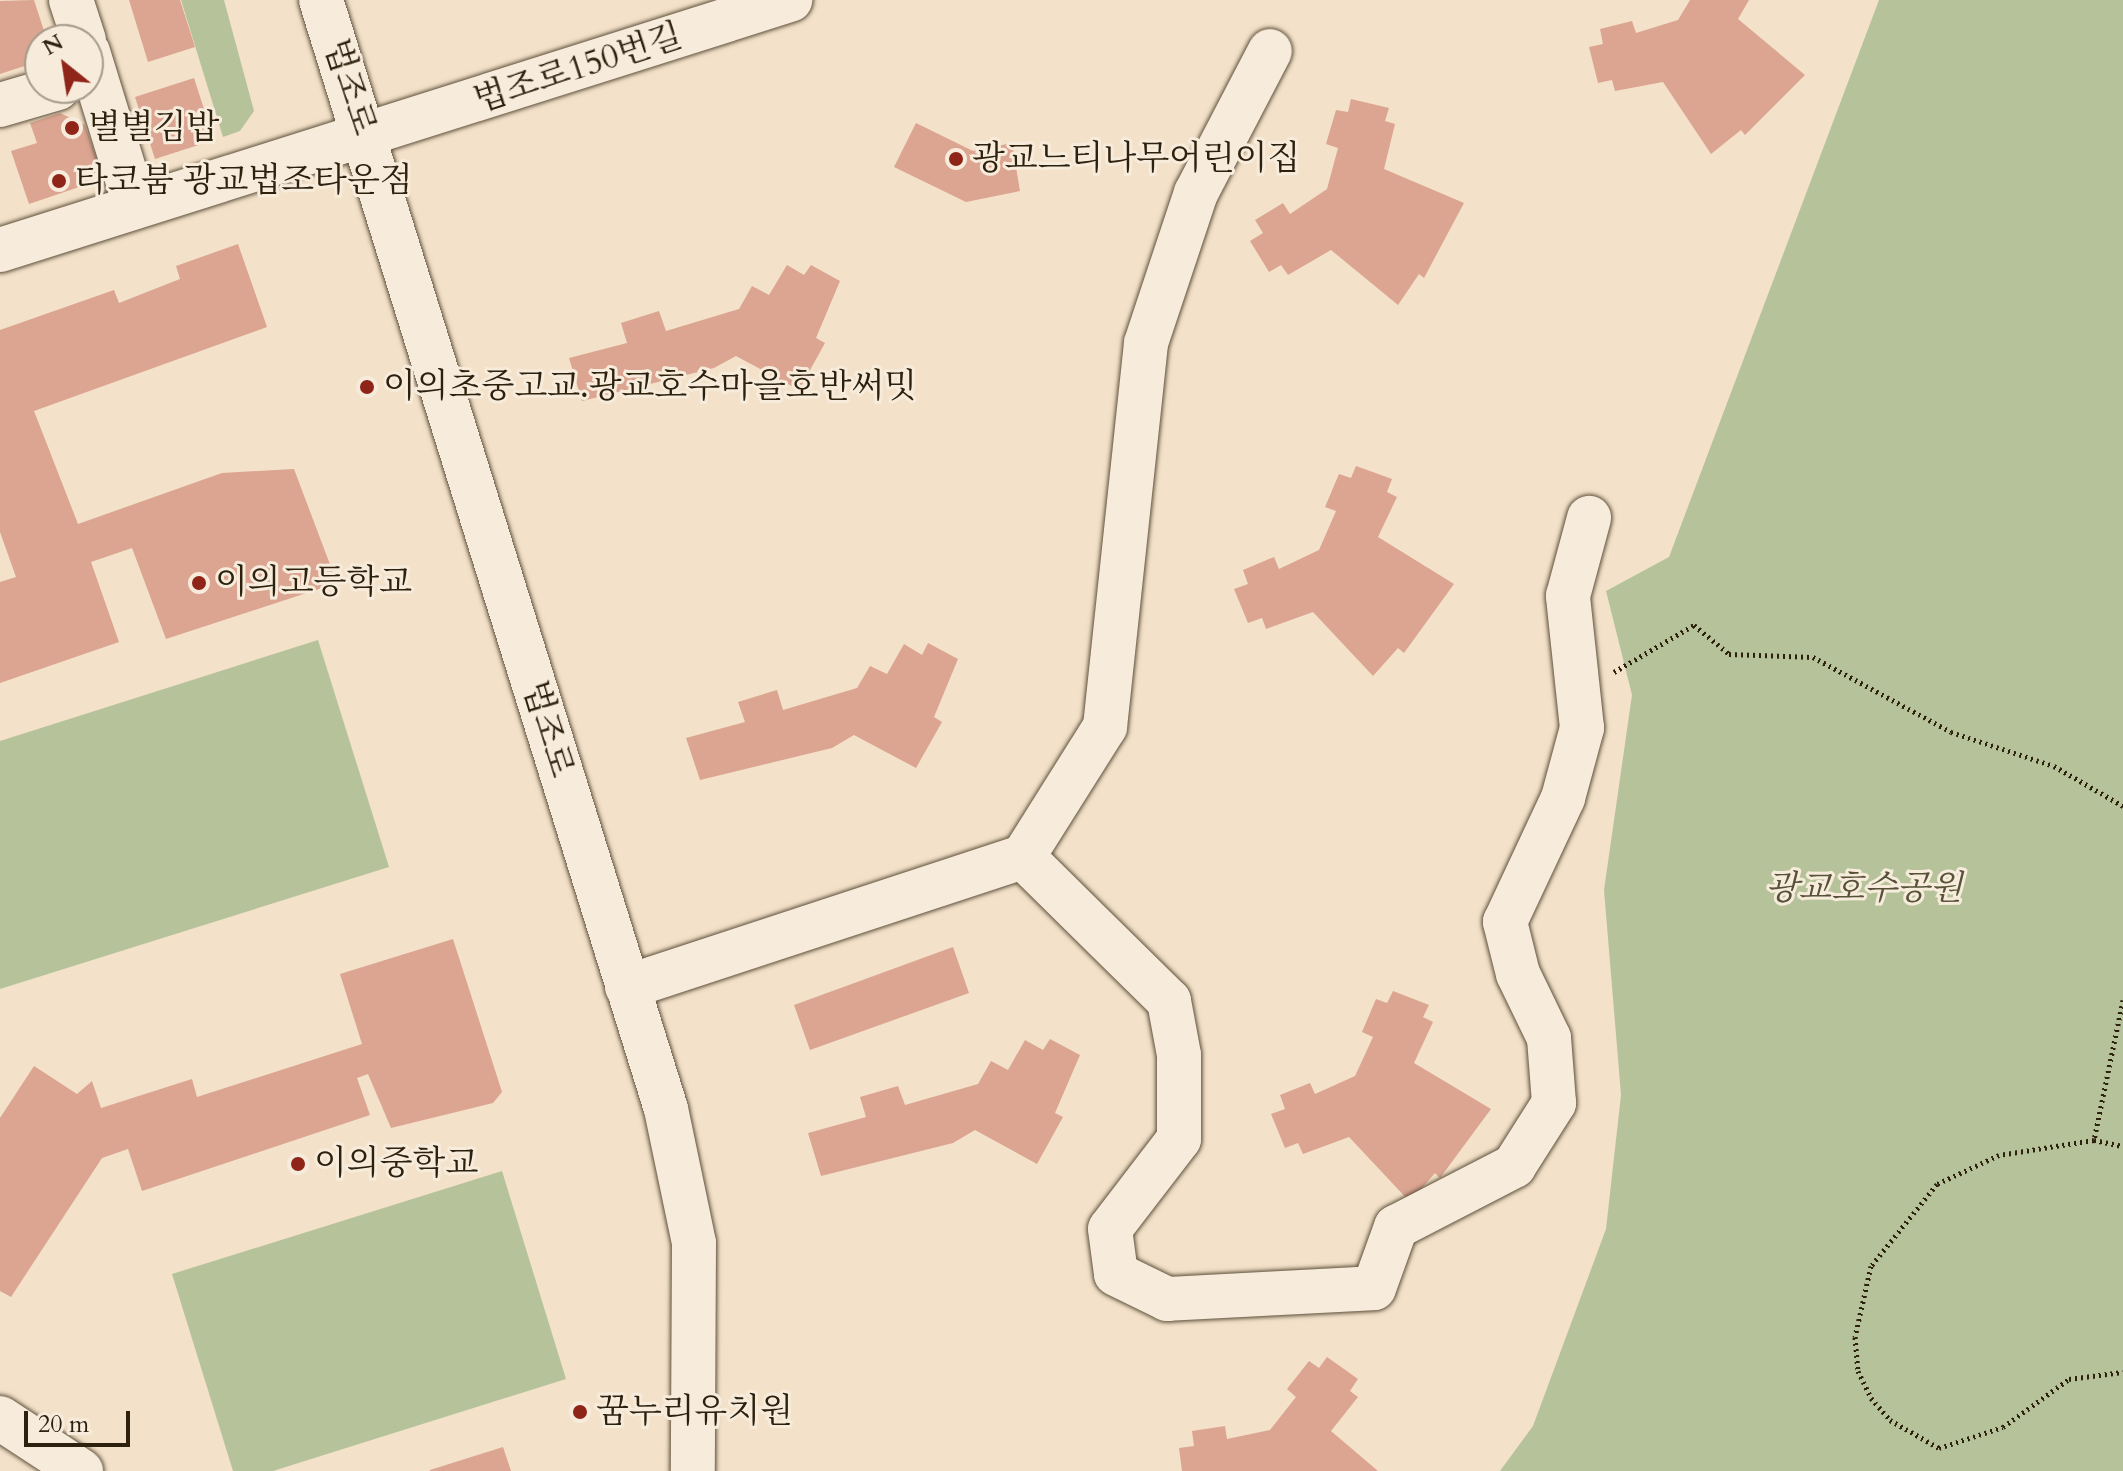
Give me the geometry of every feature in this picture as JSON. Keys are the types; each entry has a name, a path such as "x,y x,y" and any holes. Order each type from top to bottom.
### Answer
{"street":[{"path":"71,0 75,24"},
{"name":"법조로","path":"321,0 366,136 666,1109 694,1243 693,1471"},
{"name":"법조로150번길","path":"0,250 790,0"},
{"path":"627,987 1023,857 1105,727 1146,343 1196,193 1270,51"},
{"path":"0,105 24,94"},
{"path":"97,104 135,205"},
{"path":"1023,857 1169,1001 1179,1055 1179,1139 1110,1229 1116,1274 1167,1299 1374,1288 1396,1227 1514,1166 1554,1103 1549,1038 1518,974 1505,922 1563,798 1582,728 1568,596 1589,518"},
{"path":"0,1418 81,1471"}],"path":[{"path":"1609,675 1694,625 1729,654 1813,657 1951,732 2054,766 2123,806"},
{"path":"2094,1140 2123,1000"},
{"path":"2123,1146 2094,1140 2034,1146 1967,1166 1909,1211 1886,1240 1858,1299 1858,1371 1890,1420 1939,1448 2003,1427 2069,1379 2123,1372"}],"green space":[{"path":"181,0 224,0 254,111 240,131 223,137"},
{"name":"광교호수공원","path":"1879,0 2123,0 2123,1471 1500,1471 1533,1426 1606,1229 1621,1095 1604,890 1632,695 1606,591 1669,557"},
{"path":"318,640 389,867 0,989 0,741"},
{"path":"502,1171 566,1379 273,1471 233,1471 172,1274"}],"building":[{"path":"34,0 42,24 24,24 24,66 0,74 0,1"},
{"path":"129,0 180,0 195,47 148,62"},
{"path":"1690,0 1749,0 1738,19 1805,75 1745,135 1741,130 1711,154 1663,82 1615,91 1612,80 1598,83 1589,47 1603,44 1600,29 1632,21 1636,33 1678,20"},
{"path":"194,78 214,140 155,159 135,97"},
{"path":"1351,99 1389,108 1385,121 1395,124 1384,169 1464,203 1424,278 1419,274 1398,305 1331,250 1288,275 1281,265 1269,272 1250,241 1263,233 1255,220 1283,203 1290,214 1327,189 1338,148 1326,144 1336,110 1348,112"},
{"path":"60,113 85,125 99,165 91,183 29,204 11,151 37,143 30,123"},
{"name":"광교느티나무어린이집","path":"916,123 973,151 1012,143 1020,191 966,202 894,167"},
{"path":"238,244 267,327 34,411 78,524 222,473 294,469 337,583 166,639 132,548 91,562 119,642 0,683 0,582 16,577 0,532 0,330 114,290 119,303 180,279 176,266"},
{"path":"787,265 804,275 811,265 840,281 816,338 825,343 799,390 736,356 714,368 582,401 569,358 627,343 621,323 659,311 666,331 739,309 752,286 769,295"},
{"path":"1356,466 1392,479 1387,492 1397,497 1378,537 1454,584 1404,653 1398,648 1373,676 1313,612 1266,629 1262,618 1248,623 1234,589 1248,584 1243,570 1274,557 1279,569 1319,550 1336,511 1325,507 1339,474 1351,478"},
{"path":"928,643 958,659 934,717 942,722 916,768 854,735 832,748 700,780 686,738 745,722 738,702 777,690 783,710 857,688 870,666 887,674 904,644 922,655"},
{"path":"453,939 502,1092 493,1103 391,1128 368,1074 357,1078 370,1115 142,1191 128,1149 102,1158 11,1297 0,1291 0,1118 34,1066 77,1094 92,1081 101,1108 192,1079 197,1097 362,1044 340,974"},
{"path":"953,947 969,993 810,1050 794,1005"},
{"path":"1393,991 1429,1005 1423,1017 1433,1022 1414,1063 1491,1109 1440,1178 1435,1173 1410,1202 1349,1137 1303,1154 1298,1143 1285,1148 1271,1114 1285,1109 1280,1095 1310,1083 1315,1094 1355,1076 1373,1037 1362,1032 1376,999 1387,1003"},
{"path":"1050,1039 1080,1055 1055,1113 1063,1117 1037,1164 975,1130 953,1143 821,1176 808,1133 866,1117 860,1097 898,1086 905,1105 978,1084 991,1061 1008,1070 1025,1040 1043,1050"},
{"path":"1327,1357 1358,1379 1350,1391 1358,1397 1331,1431 1378,1471 1182,1471 1179,1448 1194,1446 1192,1431 1225,1426 1227,1439 1270,1430 1296,1397 1287,1389 1309,1361 1319,1368"},
{"path":"503,1447 511,1471 430,1471 430,1470"}],"place":[{"name":"별별김밥","path":"72,128"},
{"name":"광교느티나무어린이집","path":"956,159"},
{"name":"타코붐 광교법조타운점","path":"59,181"},
{"name":"이의초중고교.광교호수마을호반써밋","path":"367,387"},
{"name":"이의고등학교","path":"199,583"},
{"name":"이의중학교","path":"298,1164"},
{"name":"꿈누리유치원","path":"580,1412"}]}
